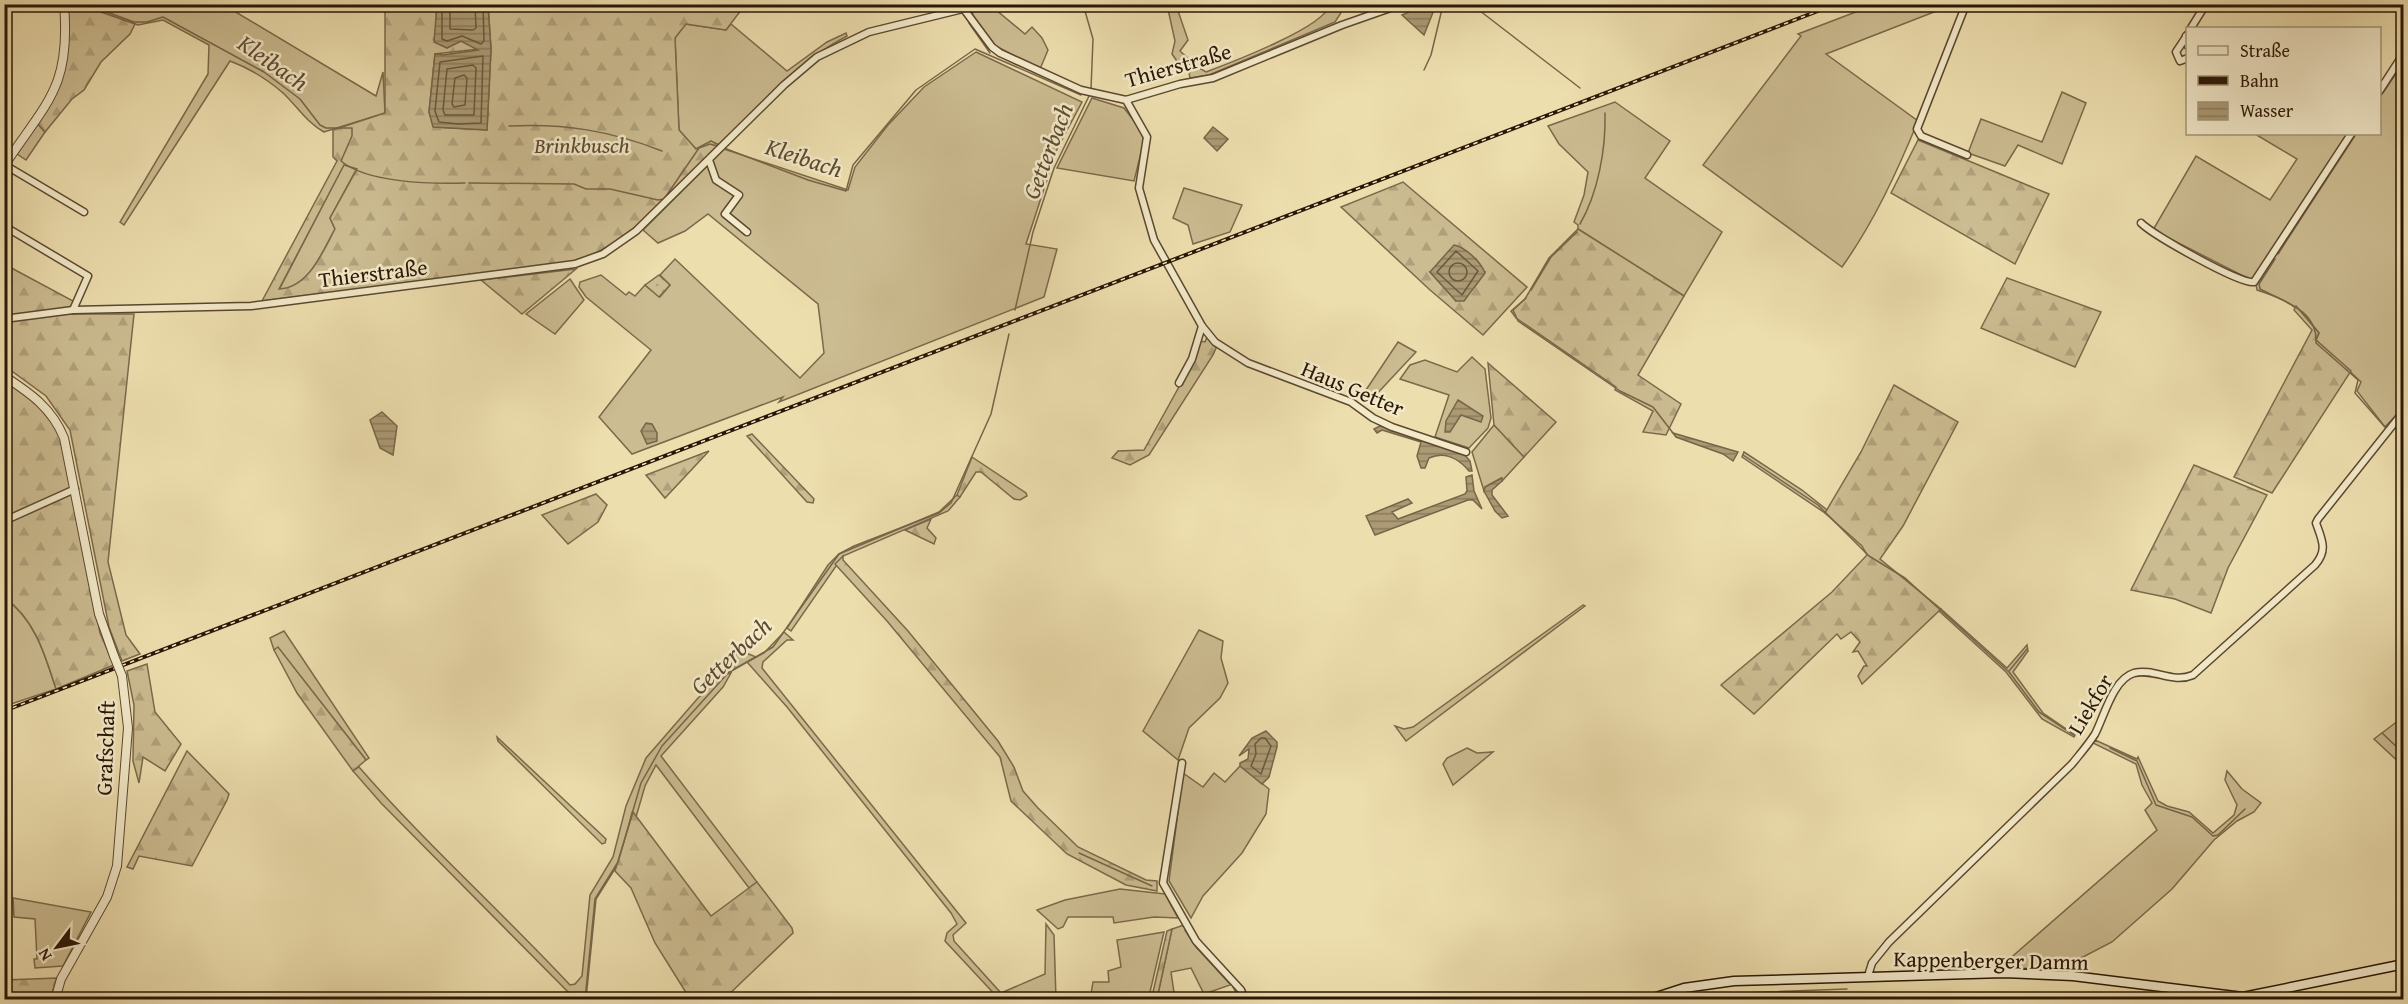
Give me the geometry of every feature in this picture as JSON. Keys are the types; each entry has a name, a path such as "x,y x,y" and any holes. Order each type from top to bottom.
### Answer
{"main road":[{"name":"Kappenberger Damm","path":"1647,999 1684,988 1734,981 1868,976 2057,977 2243,997 2403,964"}],"street":[{"path":"64,4 66,50 59,81 46,106 5,166 84,212"},
{"name":"Thierstraße","path":"4,319 73,310 252,306 575,264 603,254 631,235 804,67 827,51 869,32 961,7 1000,53 1085,91 1126,100 1180,84 1213,78 1342,25 1402,4"},
{"path":"1966,4 1917,129 1921,136 1967,155"},
{"path":"2192,27 2206,4"},
{"path":"2186,37 2176,55 2182,62 2186,59"},
{"path":"2381,87 2403,53"},
{"name":"Haus Getter","path":"1126,100 1147,137 1139,188 1151,230 1161,254 1202,326 1222,347 1248,363 1351,402 1373,418 1467,452"},
{"path":"2141,223 2193,256 2240,280 2253,282 2350,135"},
{"path":"709,160 716,180 739,195 725,214 747,232"},
{"path":"4,225 88,276 73,310"},
{"path":"1179,383 1194,354 1202,326"},
{"name":"Grafschaft","path":"4,376 32,394 54,416 64,438 99,614 122,676 128,729 117,866 107,897 61,979 55,999"},
{"name":"Liekfor","path":"1868,976 1872,963 1889,942 2072,764 2094,735 2121,682 2132,674 2145,672 2175,679 2193,675 2315,565 2324,553 2316,524 2318,519 2403,411"},
{"path":"4,521 75,489"},
{"path":"1182,763 1163,883 1196,941 1241,990 1245,999"}],"green space":[{"path":"67,5 81,5 135,24 130,34 101,62 84,90 72,99 45,132 37,123 55,93 65,67 68,39"},
{"path":"81,5 224,5 376,96 383,72 385,113 324,132 312,124 283,93 251,71 230,61 124,225 120,222 208,74 209,45 163,20 138,25"},
{"name":"Brinkbusch","path":"385,5 437,5 435,42 447,48 461,41 479,49 435,54 429,112 434,127 487,130 491,49 488,5 745,5 726,30 686,24 675,38 679,130 696,149 711,141 719,145 653,212 617,241 575,262 262,301 337,161 333,157 333,130 385,113","holes":["344,165 357,169 330,218 335,229 314,267 299,282 279,289"]},
{"path":"977,5 990,5 1025,34 1032,27 1042,38 1048,50 1040,69 994,45 972,14"},
{"path":"1167,5 1176,5 1188,40 1180,51 1192,62 1186,67 1181,67 1172,54 1175,41"},
{"path":"1329,5 1346,5 1335,22 1209,75 1190,78 1189,73 1196,66 1206,72 1296,33 1324,14"},
{"path":"1874,5 1952,5 1826,54 1918,121 1884,196 1842,267 1703,165 1801,36 1798,34"},
{"path":"685,24 726,30 731,24 787,71 827,42 846,33 847,36 794,72 719,145 711,141 696,149 679,130 675,38"},
{"path":"976,52 1082,102 1057,149 1026,244 1057,249 1044,297 779,402 783,397 632,454 599,417 651,350 586,297 579,287 580,282 601,275 626,295 629,292 635,296 645,285 660,297 670,285 660,275 675,259 800,378 824,353 818,304 708,214 685,231 658,243 643,230 724,149 848,190 855,167 888,125 924,87"},
{"path":"2403,57 2403,408 2385,427 2357,391 2361,382 2316,340 2319,333 2305,317 2285,301 2257,290 2256,284 2353,135 2381,135 2381,92"},
{"path":"2062,92 2086,103 2062,164 2018,145 2005,166 1968,153 1981,119 2042,142"},
{"path":"1092,98 1124,108 1142,131 1144,141 1134,181 1057,168"},
{"path":"1615,102 1670,141 1645,178 1722,232 1684,296 1578,229 1578,225 1574,222 1584,195 1588,172 1559,144 1548,126"},
{"path":"37,123 45,132 26,160 17,154"},
{"path":"2257,135 2347,135 2253,281 2153,230 2196,156 2270,200 2297,159"},
{"path":"1918,140 2049,194 2015,264 1891,193"},
{"path":"344,164 357,168 330,218 335,229 306,276 299,283 279,290"},
{"path":"1403,182 1527,287 1483,335 1430,290 1341,207","holes":["1430,272 1485,272 1471,291 1456,301"]},
{"path":"1184,188 1242,205 1230,232 1193,244 1188,225 1173,218"},
{"path":"1578,229 1684,296 1638,375 1681,404 1666,435 1643,432 1653,411 1615,390 1616,387 1516,318 1511,311 1525,299 1549,258"},
{"path":"4,264 75,302 73,308 5,317"},
{"path":"576,269 522,314 481,280"},
{"path":"659,275 670,285 659,297 645,285"},
{"path":"2007,278 2101,312 2075,367 1981,328"},
{"path":"570,279 584,300 555,334 526,314"},
{"path":"2296,306 2319,333 2316,340 2351,371 2272,493 2234,477 2312,330 2294,310"},
{"path":"49,314 134,314 108,562 126,635 140,654 122,661 109,627 70,430 46,396 5,366 5,321"},
{"path":"1207,337 1216,348 1213,355 1149,455 1130,465 1112,458 1118,451 1144,450 1180,385 1200,341 1205,342"},
{"path":"1398,342 1416,352 1373,398 1360,399"},
{"path":"1472,357 1485,369 1491,418 1488,428 1469,448 1435,437 1449,395 1400,379 1410,365 1425,360 1457,372"},
{"path":"1488,363 1556,422 1524,457 1494,425"},
{"path":"5,379 42,406 62,437 100,633 114,665 56,689 38,639 24,616 5,598"},
{"path":"1894,385 1958,422 1903,526 1880,559 1941,609 1862,684 1858,676 1864,666 1867,666 1858,651 1853,652 1860,642 1851,632 1841,639 1837,634 1754,714 1721,685 1832,592 1867,555 1862,546 1825,513 1861,452"},
{"path":"1494,425 1524,457 1502,481 1501,478 1485,487 1484,491 1472,452"},
{"path":"752,434 814,499 813,503 807,502 747,436"},
{"path":"709,451 665,498 646,475"},
{"path":"1744,452 1802,490 1827,510 1825,513 1742,457"},
{"path":"972,457 1026,493 1027,496 1020,500 1014,499 981,472 976,472 960,497 957,495"},
{"path":"2194,465 2267,495 2228,568 2211,613 2175,599 2131,590"},
{"path":"596,494 607,505 598,522 568,544 542,515"},
{"path":"957,495 960,497 948,511 843,556 791,631 787,628 828,565 839,554 939,512"},
{"path":"931,519 927,528 936,538 934,544 905,530"},
{"path":"843,556 843,560 908,631 998,741 1014,767 1023,791 1038,808 1078,847 1146,880 1157,881 1157,891 1126,885 1067,854 1011,801 1000,757 887,621 835,564"},
{"path":"4,598 24,616 38,639 56,689 5,706"},
{"path":"1583,605 1585,606 1406,741 1395,726 1404,729 1413,727"},
{"path":"1941,609 2007,668 2027,645 2028,651 2013,672 2043,713 2075,735 2074,737 2042,719 2006,672 1939,611"},
{"path":"1199,630 1223,641 1221,658 1228,683 1220,698 1189,728 1178,760 1143,731"},
{"path":"284,631 369,758 366,760 278,648 274,650 270,638"},
{"path":"784,632 793,640 787,640 763,662 762,668 966,923 953,935 954,941 1001,993 1045,974 1046,924 1054,935 1056,999 999,999 945,941 947,933 957,924 951,913 787,707 747,662 764,653"},
{"path":"278,647 366,760 353,771 297,693 274,650"},
{"path":"742,651 756,657 722,676 718,669 719,664"},
{"path":"147,664 155,712 181,744 165,771 143,757 139,783 133,761 134,705 127,671"},
{"path":"731,673 723,687 661,756 757,882 749,888 656,765 645,786 636,817 632,813 620,861 596,899 586,999 575,999 381,803 353,771 359,767 410,823 570,985 575,984 582,976 590,895 613,857 626,806 646,758 698,698 723,675"},
{"path":"2403,717 2403,753 2382,733"},
{"path":"2382,733 2403,753 2403,766 2374,739"},
{"path":"497,737 606,839 605,843 602,844 498,741"},
{"path":"2095,740 2137,759 2138,757 2158,801 2189,812 2213,833 2234,815 2237,805 2225,780 2227,771 2242,789 2261,803 2254,812 2237,821 2214,840 2172,889 2112,942 2060,969 2007,968 2007,961 2157,830 2145,810 2152,803 2142,785 2136,764 2093,743"},
{"path":"1467,748 1477,753 1493,752 1453,785 1443,764 1447,758"},
{"path":"187,751 229,794 227,800 192,866 139,856 133,869 127,867"},
{"path":"1240,766 1269,789 1266,814 1242,853 1203,896 1191,918 1169,881 1183,773 1203,787 1214,773 1225,782"},
{"path":"633,812 711,916 757,882 792,928 793,933 724,999 690,999 655,943 631,888 615,871"},
{"path":"1120,889 1165,894 1178,918 1154,917 1114,923 1113,917 1068,917 1063,927 1058,929 1037,910 1065,900"},
{"path":"13,898 91,912 63,966 35,968 34,959 37,959 35,919 14,917"},
{"path":"1184,925 1196,946 1233,984 1204,994 1191,968 1171,972 1175,999 1134,999 1133,997 1090,1000 1093,982 1109,982 1108,971 1121,967 1117,940 1164,932 1150,992 1158,994 1172,929"},
{"path":"1172,929 1158,994 1153,992 1167,931"},
{"path":"57,978 50,999 5,999 5,980"}],"water":[{"path":"1427,4 1436,5 1424,35 1402,15"},
{"path":"437,5 488,5 491,49 487,130 433,127 429,112 435,54 478,50 461,41 447,48 434,42"},
{"path":"1213,127 1228,139 1217,151 1204,138"},
{"path":"1454,245 1472,256 1485,273 1464,301 1456,301 1430,272"},
{"path":"1458,400 1483,416 1481,422 1461,415 1450,432 1445,432 1446,421"},
{"path":"382,412 397,426 393,455 380,448 370,420"},
{"path":"646,423 652,424 657,433 657,441 647,444 641,431"},
{"path":"1380,426 1464,454 1470,461 1472,471 1451,457 1441,455 1429,458 1425,468 1421,468 1417,456 1421,442 1382,430 1377,433 1374,429"},
{"path":"1673,433 1738,452 1733,461 1723,454 1676,437"},
{"path":"1472,475 1474,491 1482,509 1473,500 1468,500 1375,535 1366,516 1408,499 1412,503 1392,512 1398,519 1465,494 1467,491 1466,477"},
{"path":"1502,478 1502,481 1492,490 1492,495 1508,516 1502,518 1495,511 1484,491 1485,487"},
{"path":"1266,731 1277,742 1277,747 1269,777 1262,784 1240,766 1240,763 1248,759 1249,749 1239,756 1252,738"}],"waterway":[{"name":"Kleibach","path":"85,4 134,22 147,22 163,17 264,72 300,99 320,125 326,128 352,128 352,136 341,161 352,168 367,174 400,181 465,183"},
{"path":"972,15 975,4"},
{"name":"Getterbach","path":"1083,4 1093,39 1091,89"},
{"path":"1471,4 1580,88"},
{"path":"1424,70 1431,55 1442,9 1445,6"},
{"path":"969,23 990,53"},
{"name":"Kleibach","path":"724,148 808,180 846,191 853,165 916,90 975,49 1081,95"},
{"path":"2381,96 2404,62"},
{"name":"Getterbach","path":"1015,310 1033,232 1054,168 1090,94"},
{"path":"1580,224 1592,199 1600,170 1605,113"},
{"path":"509,126 549,126 587,130 624,138 662,151"},
{"path":"2278,254 2355,135"},
{"name":"Kleibach","path":"469,183 574,184 586,189 610,189 658,200 664,199 699,148 710,144 720,147"},
{"path":"1531,290 1551,257 1577,232"},
{"path":"2275,259 2259,284 2260,289 2297,308 2305,315 2315,332 2316,343 2358,380 2355,393 2384,426"},
{"path":"1526,298 1513,310 1518,321 1620,391 1653,407 1673,433"},
{"name":"Getterbach","path":"585,1000 595,899 618,862 641,783 662,746 728,673 773,647 839,554 939,513 951,503 991,414 1009,334"},
{"path":"1743,455 1818,505 1869,556 1905,578 2009,672 2039,712 2074,735"},
{"path":"2009,671 2027,649"},
{"path":"2110,748 2137,761 2156,805 2192,817 2213,836 2218,835 2245,809"},
{"path":"1079,853 1152,886"},
{"path":"1166,895 1178,915"},
{"path":"1185,930 1196,947 1229,983"},
{"path":"1233,987 1240,1000"},
{"path":"1694,1000 1715,994 1847,989"}],"railway":[{"path":"4,711 1836,4"}]}
